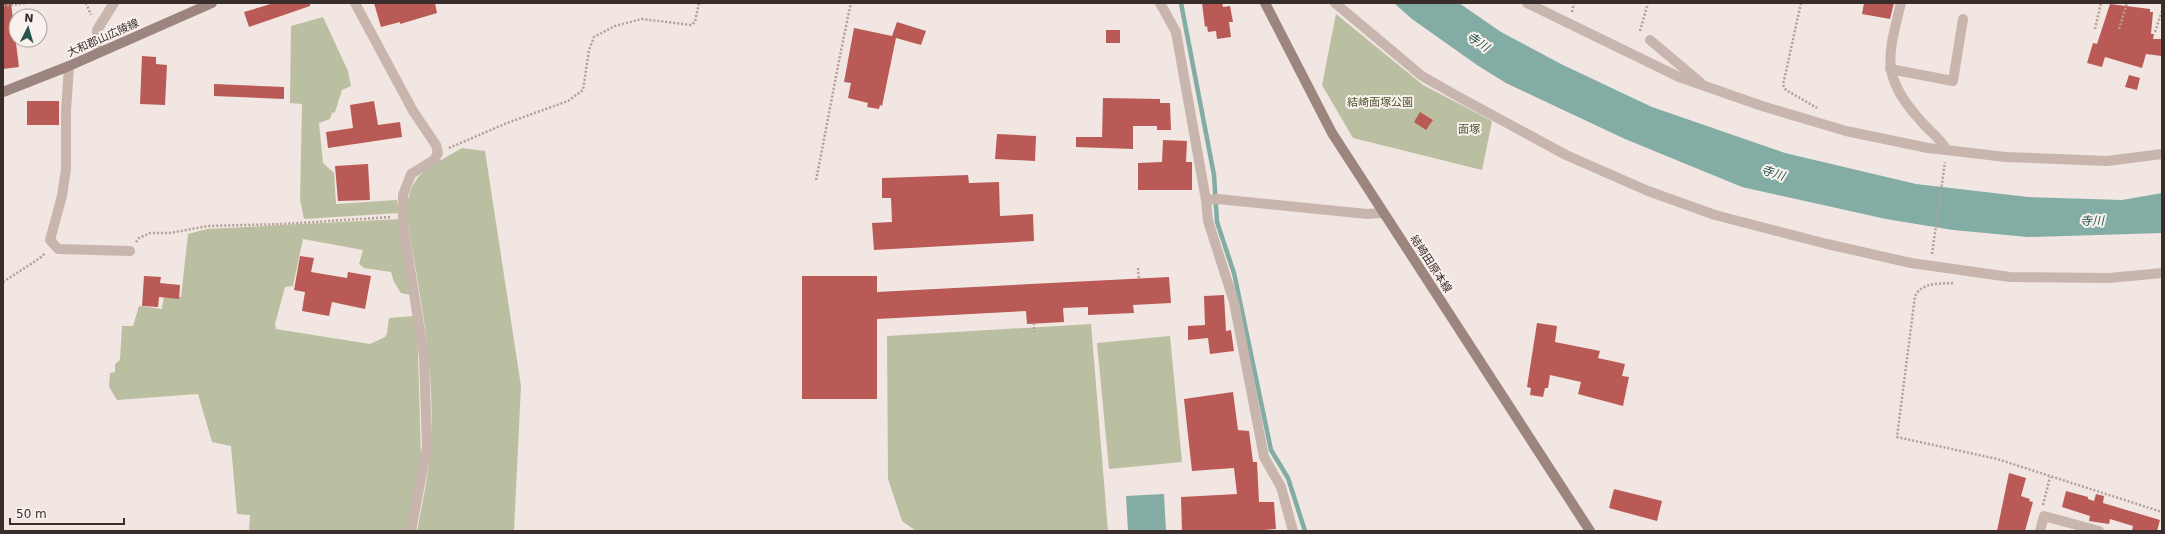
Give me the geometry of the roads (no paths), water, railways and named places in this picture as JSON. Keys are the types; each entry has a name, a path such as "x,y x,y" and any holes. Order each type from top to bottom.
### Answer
{"main road":[{"name":"大和郡山広陵線","path":"3,92 69,66 212,3"},
{"name":"結崎田原本線","path":"1265,3 1332,133 1590,531"}],"street":[{"path":"98,52 97,30 114,3"},
{"path":"355,3 413,111 436,145 438,154 434,160 410,174 403,195 403,225 424,356 427,434 423,475 412,531"},
{"path":"1160,3 1176,32 1206,200 1208,221 1234,302 1264,457 1281,487 1294,531"},
{"path":"1335,3 1422,76 1459,97 1566,155 1648,191 1716,215 1827,244 1911,263 2010,277 2109,278 2162,273"},
{"path":"1527,3 1679,77 1762,106 1846,131 1946,153 2107,161 2162,154"},
{"path":"1901,3 1892,39 1890,69 1892,81 1903,100 1920,121 1940,140 1946,153"},
{"path":"1890,69 1953,81 1963,19"},
{"path":"1650,40 1688,71 1702,85"},
{"path":"69,66 66,111 66,169 62,196 50,240 58,249 130,251"},
{"path":"1206,200 1218,199 1367,214 1383,213"},
{"path":"2040,531 2044,516 2099,531"}],"water":[{"name":"寺川","path":"1394,3 1459,3 1501,32 1563,65 1652,107 1785,153 1916,184 2028,197 2122,200 2162,193 2162,233 2028,237 1953,230 1886,219 1742,187 1625,139 1506,83 1477,65 1412,19"},
{"path":"1164,494 1166,531 1128,531 1126,496"}],"waterway":[{"path":"1181,3 1214,175 1217,222 1234,273 1271,450 1288,478 1305,531"}],"park label":[{"name":"結崎面塚公園","path":"1380,102"},
{"name":"面塚","path":"1469,129"}]}
